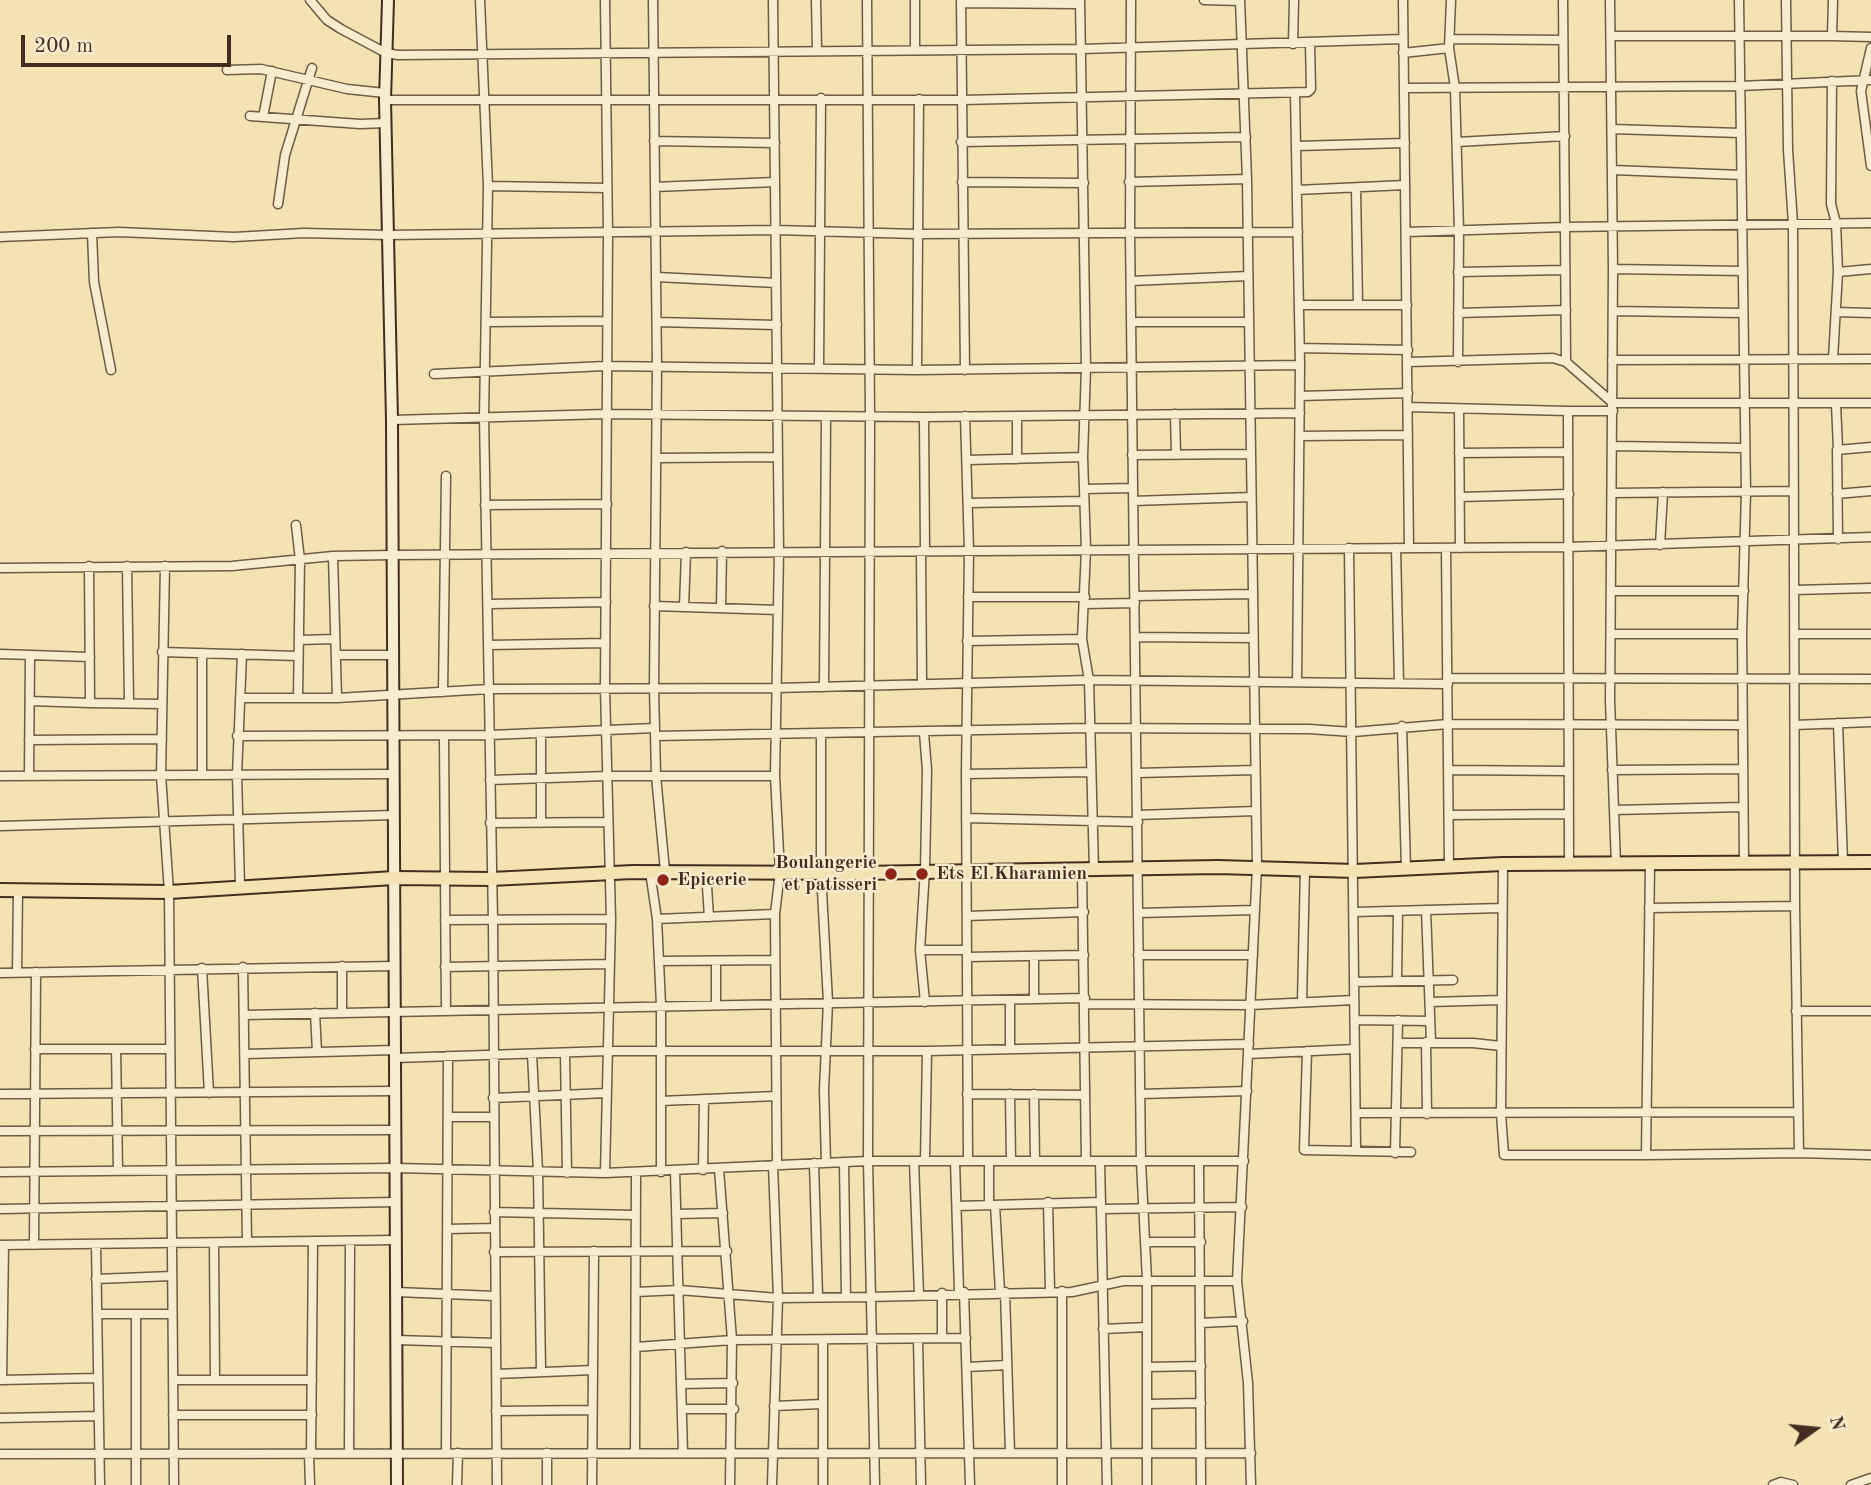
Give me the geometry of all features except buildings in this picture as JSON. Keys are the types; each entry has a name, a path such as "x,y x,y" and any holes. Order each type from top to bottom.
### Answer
{"main road":[{"path":"0,890 169,892 394,878 491,879 665,871 1088,871 1257,867 1355,871 1503,864 1871,862"}],"street":[{"path":"310,0 327,20 386,53 1082,49 1403,39"},
{"path":"388,0 385,97 392,420 397,1485"},
{"path":"480,0 482,100 488,186 484,417 493,921 496,1485"},
{"path":"605,0 608,233 605,729 611,919 605,1173"},
{"path":"653,0 657,277 654,687 656,776 665,871"},
{"path":"772,1485 778,1298 775,914 780,872 775,776 779,551 774,0"},
{"path":"816,0 817,49"},
{"path":"867,0 870,418 868,1161 875,1485"},
{"path":"915,0 915,50"},
{"path":"1131,0 1129,233 1133,322 1132,455 1141,1163 1147,1280 1147,1485"},
{"path":"1204,0 1240,1 1245,95 1257,867 1237,1281 1243,1321 1251,1485"},
{"path":"1293,44 1294,0"},
{"path":"1403,0 1409,548"},
{"path":"1451,0 1450,44 1455,88 1459,230 1458,362"},
{"path":"1563,0 1566,362"},
{"path":"1610,0 1614,226 1610,680 1616,865"},
{"path":"1739,0 1745,491 1742,634 1744,862"},
{"path":"1786,0 1786,84 1793,224 1795,906 1799,1153"},
{"path":"1832,36 1833,0"},
{"path":"965,370 961,1 1080,2 1086,233 1083,457 1086,549 1082,639 1088,680 1092,822 1084,912 1086,1161"},
{"path":"1611,36 1871,37"},
{"path":"1403,53 1450,44 1563,40"},
{"path":"227,70 272,71 385,97 482,100 962,100 1245,95 1308,92 1311,89 1310,43"},
{"path":"1871,48 1867,80 1861,91 1871,166"},
{"path":"278,204 285,155 294,120 303,105 312,68"},
{"path":"263,117 272,71"},
{"path":"1404,88 1740,86 1867,80"},
{"path":"1832,81 1831,204 1836,223 1838,272 1833,359"},
{"path":"1295,93 1300,305 1297,682"},
{"path":"819,367 821,98"},
{"path":"917,370 919,99"},
{"path":"250,116 386,123"},
{"path":"1612,129 1740,133"},
{"path":"1457,142 1565,136"},
{"path":"961,142 1246,137"},
{"path":"654,141 775,144"},
{"path":"1297,146 1405,143"},
{"path":"1613,170 1741,175"},
{"path":"1129,182 1247,179"},
{"path":"655,187 775,182"},
{"path":"962,182 1084,183"},
{"path":"1297,190 1405,185"},
{"path":"488,186 607,188"},
{"path":"1356,188 1358,305"},
{"path":"1406,232 1871,223"},
{"path":"0,237 92,233 388,235 776,230 916,234 1298,232"},
{"path":"92,233 94,282 111,370"},
{"path":"1838,272 1871,268"},
{"path":"1614,269 1743,271"},
{"path":"1458,272 1565,270"},
{"path":"1131,281 1248,276"},
{"path":"657,277 776,282"},
{"path":"1300,305 1407,305"},
{"path":"1458,313 1566,310"},
{"path":"1613,311 1742,313"},
{"path":"1836,312 1871,313"},
{"path":"486,323 606,321"},
{"path":"657,322 777,325"},
{"path":"1133,322 1249,322"},
{"path":"1300,348 1408,350"},
{"path":"1408,362 1544,357 1566,362 1613,407"},
{"path":"1612,360 1871,359"},
{"path":"434,374 606,366 965,370 1300,365"},
{"path":"1300,396 1408,393"},
{"path":"1408,407 1568,411 1613,407 1871,403"},
{"path":"1836,404 1838,539"},
{"path":"1459,409 1460,548"},
{"path":"1568,411 1566,679 1569,863"},
{"path":"392,420 606,414 870,418 1300,412"},
{"path":"1175,414 1176,455"},
{"path":"965,416 969,551 966,774 968,1161"},
{"path":"1017,416 1017,459"},
{"path":"922,684 924,417"},
{"path":"824,687 825,418"},
{"path":"1300,436 1408,435"},
{"path":"1613,446 1744,448"},
{"path":"1838,449 1871,447"},
{"path":"1459,453 1567,452"},
{"path":"1132,455 1251,454"},
{"path":"657,458 777,457"},
{"path":"967,460 1083,457"},
{"path":"443,692 446,476"},
{"path":"1084,489 1133,488"},
{"path":"1613,493 1794,491"},
{"path":"1837,494 1871,491"},
{"path":"1660,545 1663,492"},
{"path":"1460,496 1569,494"},
{"path":"1133,501 1251,497"},
{"path":"968,503 1084,500"},
{"path":"485,505 607,504"},
{"path":"296,525 300,559 298,698"},
{"path":"0,568 232,566 333,556 393,555 1568,547 1871,537"},
{"path":"1349,548 1355,871 1356,1149"},
{"path":"1396,548 1399,683"},
{"path":"1446,548 1450,868"},
{"path":"721,608 722,551"},
{"path":"684,607 686,552"},
{"path":"333,556 337,698"},
{"path":"89,566 90,703"},
{"path":"127,566 128,702"},
{"path":"165,566 161,775 169,892 174,1485"},
{"path":"1794,590 1871,588"},
{"path":"1611,591 1744,591"},
{"path":"968,597 1084,600 1252,594"},
{"path":"489,604 606,602"},
{"path":"654,606 778,610"},
{"path":"1611,634 1742,634"},
{"path":"1794,634 1871,634"},
{"path":"1135,637 1253,638"},
{"path":"299,640 335,639"},
{"path":"967,641 1082,639"},
{"path":"489,645 605,643"},
{"path":"162,652 298,656"},
{"path":"202,653 202,775"},
{"path":"0,654 90,657"},
{"path":"240,886 237,736 242,654"},
{"path":"336,654 393,655"},
{"path":"29,776 30,655"},
{"path":"240,698 337,698 489,689 776,688 1088,680 1399,683 1566,679 1871,679"},
{"path":"30,701 162,704"},
{"path":"1795,724 1871,722"},
{"path":"1838,723 1843,862"},
{"path":"237,736 444,736 605,729 821,735 1088,728 1353,732 1448,724 1742,725"},
{"path":"1402,726 1406,869"},
{"path":"541,733 541,823"},
{"path":"924,733 927,770 920,950 925,1002"},
{"path":"821,735 821,872 828,1002 825,1050 826,1163"},
{"path":"444,736 446,1010"},
{"path":"29,740 162,739"},
{"path":"1612,770 1742,769"},
{"path":"1137,773 1255,770"},
{"path":"1448,770 1568,771"},
{"path":"966,774 1090,772"},
{"path":"0,776 394,774"},
{"path":"490,780 607,776 775,776"},
{"path":"1614,810 1742,807"},
{"path":"966,818 1092,822 1255,811"},
{"path":"1449,814 1568,814"},
{"path":"0,826 394,815"},
{"path":"490,823 608,822"},
{"path":"1503,864 1501,1150 1508,1158 1799,1153 1871,1155"},
{"path":"1646,1155 1650,864"},
{"path":"1302,1002 1305,868"},
{"path":"706,871 709,917"},
{"path":"650,872 657,919 661,1005 661,1172"},
{"path":"17,972 18,890"},
{"path":"1649,908 1795,906"},
{"path":"1354,912 1501,908"},
{"path":"1139,912 1254,910"},
{"path":"1426,910 1430,1002 1427,1114"},
{"path":"1397,979 1398,911"},
{"path":"967,916 1084,912"},
{"path":"657,919 775,914"},
{"path":"445,920 611,919"},
{"path":"920,950 1034,956 1084,955"},
{"path":"1138,954 1253,955"},
{"path":"1034,956 1034,999"},
{"path":"659,961 775,960"},
{"path":"716,961 716,1004"},
{"path":"445,967 493,964 610,964"},
{"path":"342,966 342,1013"},
{"path":"0,973 394,966"},
{"path":"243,967 247,1242"},
{"path":"202,968 209,1093"},
{"path":"34,1245 36,972"},
{"path":"1354,982 1397,979 1453,980"},
{"path":"244,1015 1034,999 1250,1005 1354,1000"},
{"path":"1010,1000 1010,1049"},
{"path":"1430,1002 1501,1000"},
{"path":"1796,1011 1871,1011"},
{"path":"316,1013 317,1052"},
{"path":"1355,1020 1430,1021"},
{"path":"1395,1153 1398,1020"},
{"path":"1398,1043 1501,1046"},
{"path":"245,1054 317,1052 448,1056 608,1051 928,1051 1249,1044"},
{"path":"35,1048 170,1049"},
{"path":"1249,1054 1355,1048"},
{"path":"116,1049 118,1171"},
{"path":"925,1161 928,1051"},
{"path":"1307,1051 1304,1150 1411,1152"},
{"path":"565,1052 567,1172"},
{"path":"532,1054 538,1171 541,1372"},
{"path":"446,1453 444,1293 450,1170 448,1056"},
{"path":"0,1094 395,1091"},
{"path":"1140,1094 1247,1091"},
{"path":"493,1098 607,1093"},
{"path":"967,1094 1085,1095"},
{"path":"1010,1094 1011,1161"},
{"path":"1034,1094 1035,1161"},
{"path":"661,1101 776,1096"},
{"path":"703,1170 704,1099"},
{"path":"1356,1113 1798,1112"},
{"path":"449,1117 493,1117"},
{"path":"0,1131 396,1130"},
{"path":"0,1172 396,1168 605,1173 868,1161 1244,1161"},
{"path":"914,1161 919,1294"},
{"path":"955,1161 966,1338 970,1485"},
{"path":"1100,1161 1107,1485"},
{"path":"844,1162 846,1297"},
{"path":"989,1162 1003,1292 1010,1453"},
{"path":"1199,1162 1201,1485"},
{"path":"814,1163 818,1297"},
{"path":"719,1169 732,1340 734,1409 730,1485"},
{"path":"675,1171 683,1453"},
{"path":"635,1453 636,1172"},
{"path":"0,1209 396,1202"},
{"path":"957,1206 1048,1202 1143,1209 1242,1207"},
{"path":"1048,1202 1050,1292"},
{"path":"494,1212 635,1215"},
{"path":"676,1214 723,1213"},
{"path":"447,1229 494,1227"},
{"path":"99,1378 1,1380 2,1245 396,1240"},
{"path":"310,1485 313,1241"},
{"path":"349,1453 350,1241"},
{"path":"1145,1242 1201,1242"},
{"path":"214,1243 215,1380"},
{"path":"96,1244 100,1485"},
{"path":"592,1485 594,1251"},
{"path":"494,1252 727,1251"},
{"path":"96,1279 172,1276"},
{"path":"636,1292 679,1290 778,1298 869,1297 962,1292 1050,1292 1147,1280 1237,1281"},
{"path":"1062,1291 1062,1485"},
{"path":"396,1292 495,1296"},
{"path":"942,1293 943,1338"},
{"path":"97,1314 172,1314"},
{"path":"136,1314 136,1485"},
{"path":"1201,1323 1243,1321"},
{"path":"1102,1329 1147,1327"},
{"path":"636,1347 732,1340 966,1338"},
{"path":"918,1339 921,1485"},
{"path":"397,1340 495,1343"},
{"path":"823,1340 823,1485"},
{"path":"967,1367 1007,1365"},
{"path":"1147,1367 1201,1366"},
{"path":"496,1374 593,1370"},
{"path":"173,1380 312,1380"},
{"path":"681,1384 733,1383"},
{"path":"1147,1404 1201,1403"},
{"path":"774,1405 822,1404"},
{"path":"682,1409 734,1409"},
{"path":"496,1411 592,1410"},
{"path":"173,1415 312,1415"},
{"path":"0,1418 99,1416"},
{"path":"457,1485 458,1453"},
{"path":"547,1453 547,1485"},
{"path":"0,1454 1251,1453"},
{"path":"1850,1485 1871,1478"},
{"path":"1773,1485 1781,1482 1793,1485"}],"place":[{"name":"Boulangerie et patisseri","path":"891,874"},
{"name":"Ets El Kharamien","path":"922,874"},
{"name":"Epicerie","path":"663,880"}]}
